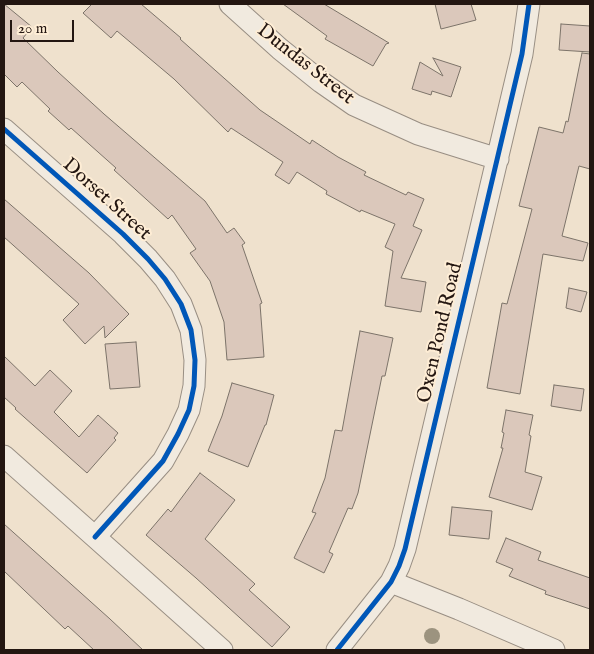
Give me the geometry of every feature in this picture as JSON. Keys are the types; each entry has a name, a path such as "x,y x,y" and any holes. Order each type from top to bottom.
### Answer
{"street":[{"name":"Dundas Street","path":"230,4 280,49 354,105 418,134 498,159"},
{"name":"Oxen Pond Road","path":"337,650 391,582 400,566 498,159 522,54 529,4"},
{"name":"Dorset Street","path":"4,129 124,234 148,259 165,279 181,304 190,330 195,360 194,386 189,410 178,434 163,461 95,537"},
{"path":"4,456 222,650"},
{"path":"391,582 554,650"}],"building":[{"path":"4,4 32,27 23,38 104,114 205,201 227,233 234,228 245,243 242,245 262,303 260,304 264,357 227,360 224,322 210,281 190,253 196,249 172,215 168,219 114,170 116,168 71,128 69,130 48,111 50,109 22,82 17,87 4,74"},
{"path":"92,4 141,4 260,110 310,144 312,140 366,172 364,175 406,195 408,192 424,199 413,226 422,230 401,278 426,282 421,312 385,306 393,251 385,247 395,224 361,210 360,212 326,194 327,191 297,172 289,184 275,175 283,162 231,128 228,132 174,79 117,31 111,38 83,13"},
{"path":"283,4 324,4 389,43 386,44 373,66 325,39 327,36"},
{"path":"435,4 471,4 476,20 441,29"},
{"path":"561,24 590,26 590,52 559,50"},
{"path":"582,53 590,54 590,169 579,166 562,236 588,243 583,261 543,254 520,394 487,388 502,303 507,304 532,209 519,206 539,127 563,133 566,121 568,122"},
{"path":"433,58 461,67 451,97 432,91 431,95 412,89 420,62 443,76"},
{"path":"4,199 89,273 129,314 105,338 104,326 85,344 63,320 79,304 4,237"},
{"path":"569,288 587,292 581,312 566,308"},
{"path":"360,331 393,338 385,376 382,376 358,493 352,509 348,508 329,552 333,554 324,573 294,558 316,513 312,512 325,478 335,430 342,431"},
{"path":"136,342 140,387 110,389 105,344"},
{"path":"4,356 35,386 50,370 72,391 54,412 79,437 98,415 118,433 114,438 116,440 87,473 4,397"},
{"path":"232,383 274,395 266,425 248,467 208,451 222,416"},
{"path":"554,385 584,389 581,411 551,406"},
{"path":"506,410 533,415 525,472 542,477 532,510 489,497 503,448 501,448 504,433 502,432"},
{"path":"200,473 235,500 205,539 255,584 249,590 290,627 272,647 146,535 168,509 171,512"},
{"path":"452,507 492,511 489,539 449,535"},
{"path":"4,524 143,650 94,650 68,626 65,629 4,571"},
{"path":"506,538 541,552 538,560 590,578 590,609 545,594 546,591 509,576 513,569 496,562"}],"cycle path":[{"path":"337,650 391,582 405,549 522,54 529,4"},
{"path":"4,129 123,234 148,259 165,279 181,304 191,330 195,360 194,386 189,410 178,434 163,461 95,537"}]}
